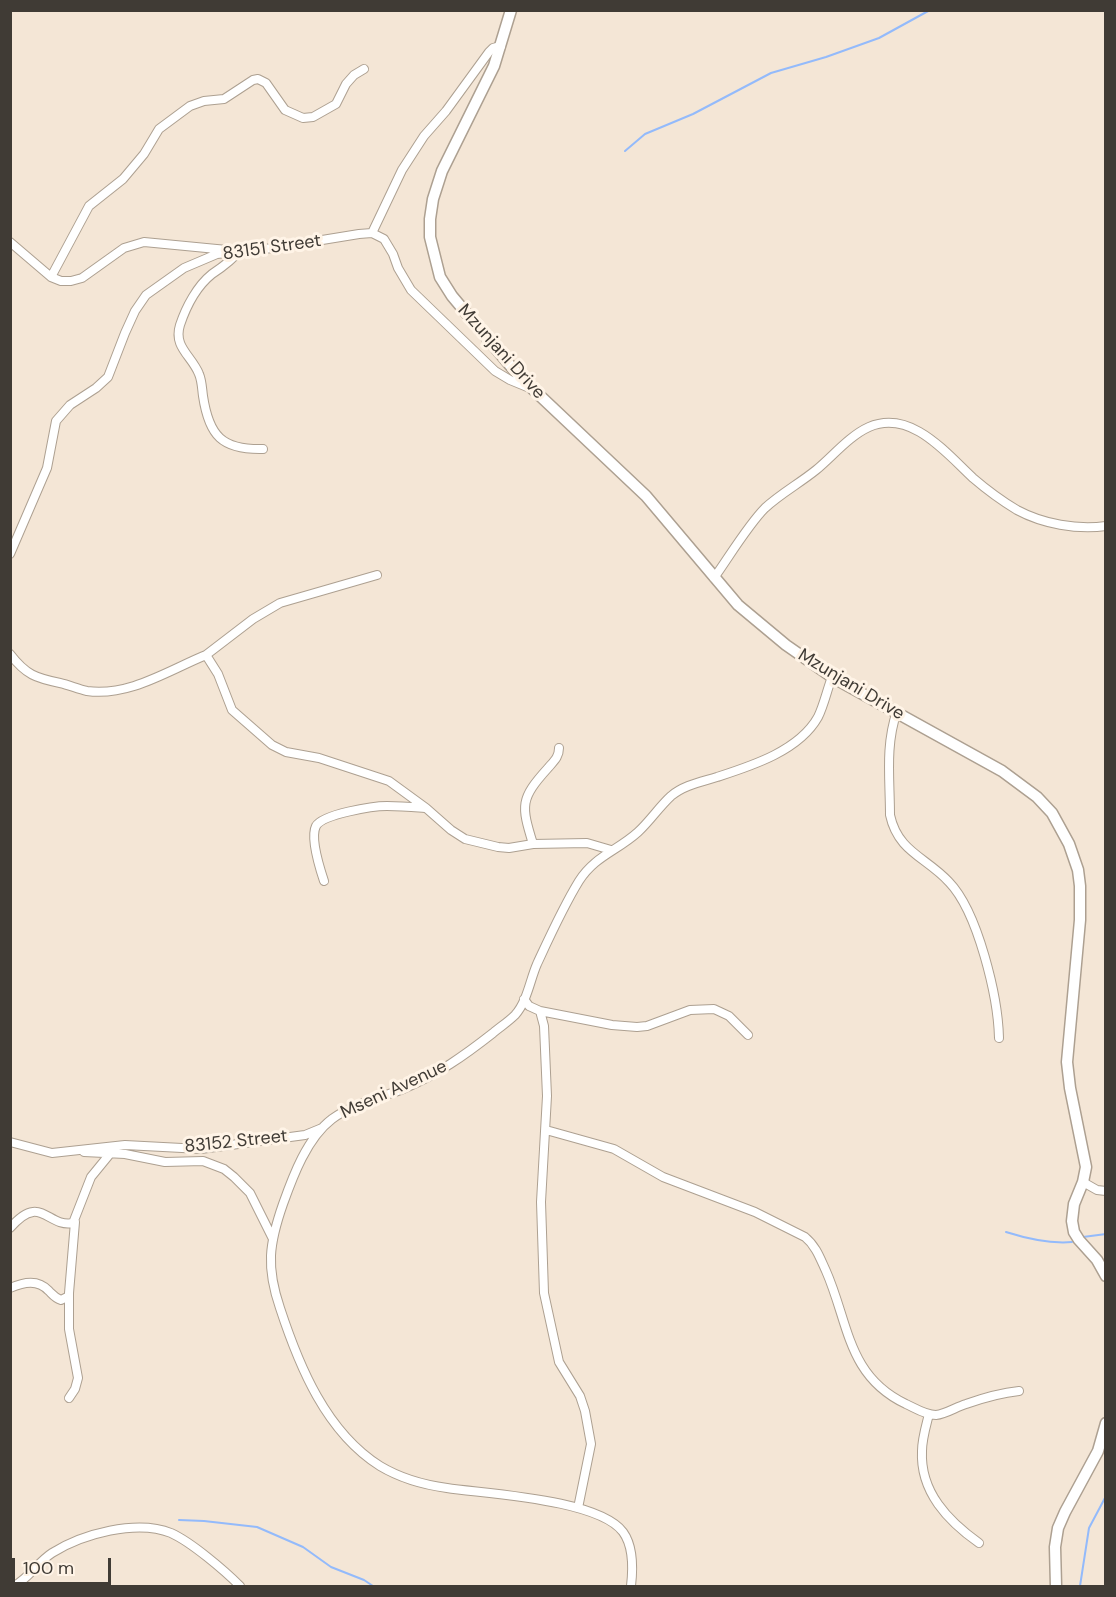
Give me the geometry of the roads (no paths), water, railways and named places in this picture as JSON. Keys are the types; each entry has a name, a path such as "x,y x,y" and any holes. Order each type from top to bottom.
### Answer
{"main road":[{"name":"Mzunjani Drive","path":"512,10 494,66 442,171 433,199 430,237 445,287 531,388 646,496 738,605 786,645 832,677 1002,771 1037,797 1052,813 1069,844 1078,870 1081,900 1067,1062 1085,1161 1083,1182 1072,1211 1074,1232 1085,1249 1097,1260 1106,1276"},
{"path":"1056,1587 1055,1547 1058,1528 1098,1451 1106,1423"}],"street":[{"path":"501,46 494,48 486,55 446,111 424,136 402,170 372,233 384,239 388,244 411,290 452,330 501,376 531,388"},
{"path":"51,277 89,206 123,179 144,154 159,129 190,106 204,101 224,99 258,79 266,83 285,111 303,118 313,117 328,111 336,104 346,84 364,69"},
{"name":"83151 Street","path":"10,554 46,468 56,421 70,405 108,378 135,311 146,295 163,281 217,254 372,233"},
{"path":"10,242 51,277 61,281 76,280 124,248 144,242 240,251"},
{"path":"240,251 211,275 195,293 179,327 179,341 184,353 199,373 207,418 212,430 225,443 247,450 263,449"},
{"path":"714,578 765,508 861,431 881,423 905,426 927,437 939,445 974,479 1020,511 1051,522 1082,528 1106,526"},
{"path":"10,654 24,670 34,677 87,690 124,689 206,655 253,619 280,603 377,575"},
{"path":"206,655 218,674 232,710 272,745 286,752 319,758 389,781 459,836 474,843 509,848 533,844 587,843 611,850"},
{"name":"Mseni Avenue","path":"631,1587 631,1553 625,1534 613,1522 601,1516 543,1500 443,1488 397,1475 368,1458 327,1413 308,1381 272,1280 270,1254 273,1239 285,1198 297,1170 314,1140 329,1121 346,1111 416,1084 445,1068 514,1017 579,880 593,862 637,834 672,795 683,788 754,765 774,756 795,742 816,721 832,677"},
{"path":"897,711 888,744 892,825 903,844 947,879 965,905 979,939 996,1001 999,1038"},
{"path":"533,844 524,814 525,800 557,758 560,748"},
{"path":"324,881 314,839 315,829 319,822 334,816 385,806 426,808"},
{"path":"524,999 529,1006 540,1011 612,1026 637,1028 690,1010 714,1009 729,1016 747,1035"},
{"path":"540,1011 545,1039 546,1131 541,1202 546,1310 559,1362 580,1396 591,1444 578,1508"},
{"name":"83152 Street","path":"10,1142 52,1153 125,1145 187,1149 215,1148 305,1135 323,1128"},
{"path":"546,1131 614,1149 663,1177 763,1216 805,1237 818,1252 828,1275 853,1351 880,1389 897,1400 929,1414 941,1414 987,1397 1019,1391"},
{"name":"83152 Street","path":"76,1152 125,1154 165,1162 203,1161 224,1169 250,1193 273,1239"},
{"path":"69,1398 78,1378 69,1329 69,1293 75,1222 88,1183 110,1155"},
{"path":"1083,1182 1097,1190 1106,1191"},
{"path":"10,1228 21,1216 28,1213 45,1214 68,1224 75,1222"},
{"path":"10,1288 27,1282 36,1282 46,1288 56,1299 67,1298 69,1293"},
{"path":"929,1414 922,1454 929,1490 959,1530 979,1544"},
{"path":"14,1587 50,1555 66,1545 88,1536 139,1528 162,1530 179,1538 240,1587"}],"waterway":[{"path":"625,151 645,134 693,114 771,73 879,38 930,10"},
{"path":"1006,1232 1039,1240 1072,1242"},
{"path":"1083,1237 1106,1234"},
{"path":"1080,1586 1089,1528 1106,1496"},
{"path":"179,1520 257,1527 303,1547 331,1567 373,1586"}]}
